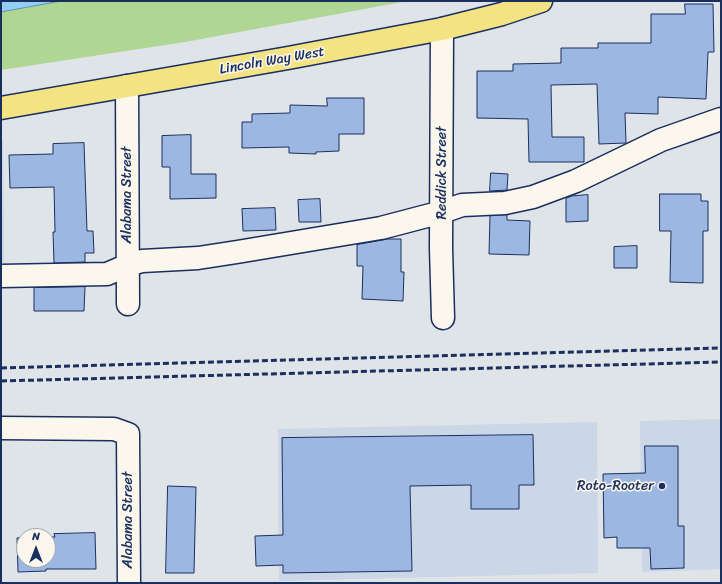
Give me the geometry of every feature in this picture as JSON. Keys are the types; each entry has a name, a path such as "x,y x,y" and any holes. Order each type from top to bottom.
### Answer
{"main road":[{"name":"Lincoln Way West","path":"1,108 288,58 442,29 502,14 541,1"}],"street":[{"name":"Reddick Street","path":"442,29 441,248 443,318"},
{"name":"Alabama Street","path":"127,86 128,304"},
{"path":"1,276 107,274 142,261 198,258 237,252 381,228 462,206 505,203 533,197 576,181 661,140 721,119"},
{"name":"Alabama Street","path":"1,428 114,430 128,434 129,583"}],"shaded area":[{"path":"1,140 3,140 4,262 1,262"},
{"path":"721,419 721,569 642,572 640,421"},
{"path":"597,422 598,573 279,581 278,429"}],"green space":[{"path":"61,1 408,1 185,42 1,70 1,12"}],"water":[{"path":"1,1 61,1 1,12"}],"building":[{"path":"685,4 713,4 714,52 708,52 706,99 658,97 658,114 625,113 626,143 599,144 597,84 551,85 552,137 584,137 584,162 529,162 528,119 477,118 477,71 513,71 513,64 561,63 561,48 598,48 598,43 651,43 651,14 685,14"},
{"path":"327,98 364,98 364,134 339,134 339,151 316,152 316,154 289,153 289,147 242,148 242,122 252,122 252,114 290,113 290,105 327,106"},
{"path":"191,135 191,174 216,174 216,198 170,199 170,167 162,167 162,136"},
{"path":"84,143 87,231 93,231 94,253 85,253 85,262 54,263 54,187 10,188 9,155 53,154 53,144"},
{"path":"491,173 508,174 507,190 490,191"},
{"path":"660,194 701,194 701,201 708,201 708,231 703,231 703,283 670,282 671,231 660,231"},
{"path":"588,195 588,221 566,222 566,198"},
{"path":"320,199 321,222 299,222 298,200"},
{"path":"275,208 276,230 243,231 242,209"},
{"path":"507,215 507,220 530,221 529,255 489,254 490,216"},
{"path":"388,239 401,239 401,272 404,272 403,301 362,299 363,266 357,266 357,245"},
{"path":"637,246 637,268 614,268 614,247"},
{"path":"85,287 84,311 34,311 34,288"},
{"path":"533,435 534,485 519,485 519,509 471,509 471,485 410,486 412,571 283,573 283,565 256,566 255,536 283,535 282,438"},
{"path":"645,446 678,446 678,526 684,526 684,568 651,569 650,548 617,548 617,537 604,538 603,474 645,473"},
{"path":"168,486 196,487 194,573 166,573"},
{"path":"95,533 96,569 46,569 46,571 18,572 18,568 56,568 56,534"}],"railway":[{"path":"1,368 721,348"},
{"path":"1,381 721,362"}],"place":[{"name":"Roto-Rooter","path":"662,486"}]}
